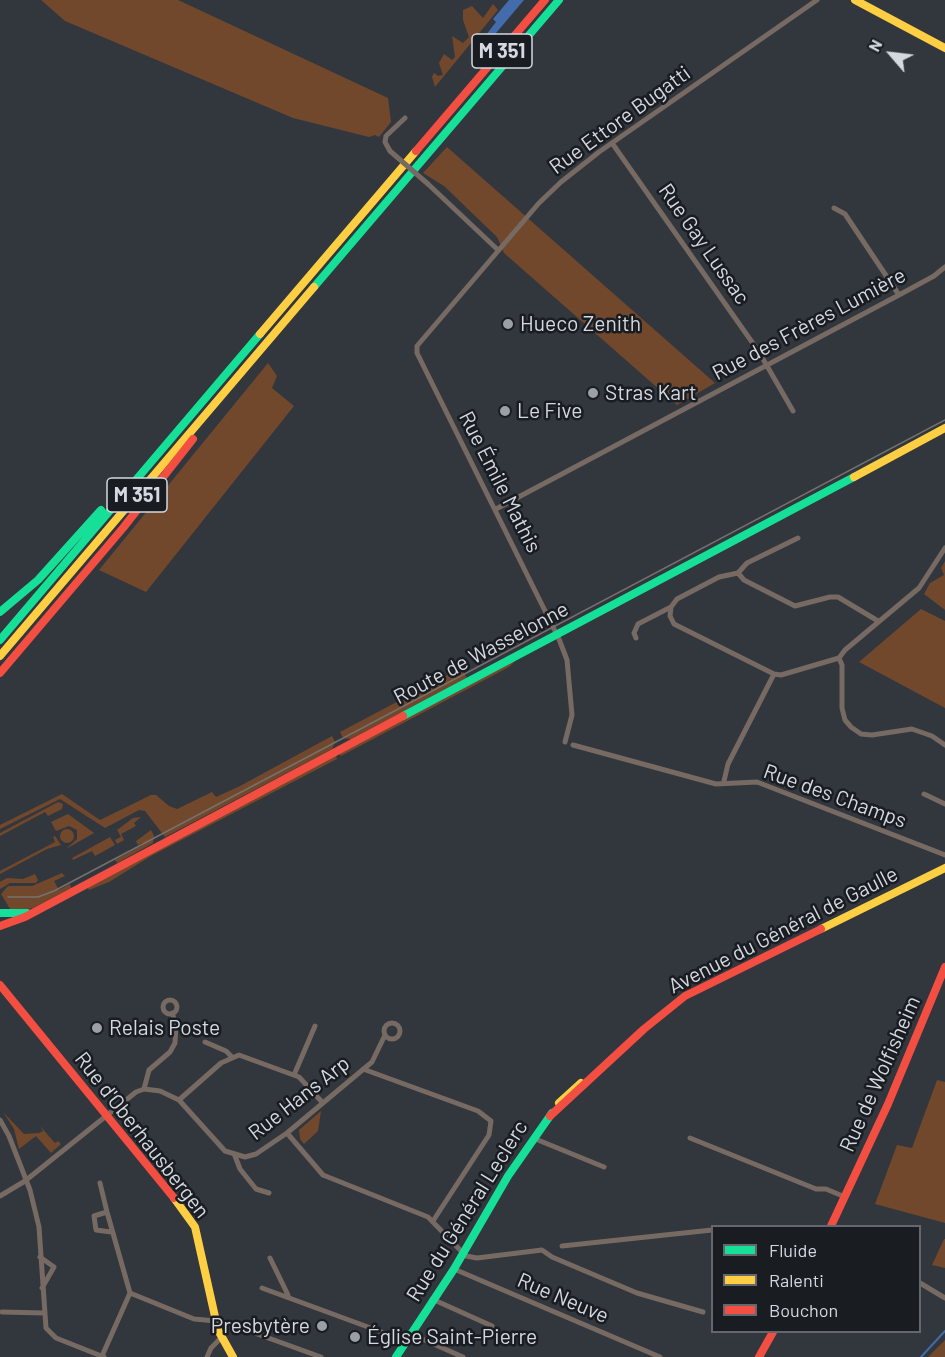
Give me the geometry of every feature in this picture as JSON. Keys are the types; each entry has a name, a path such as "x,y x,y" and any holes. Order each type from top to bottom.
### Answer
{"main road":[{"name":"M 351","path":"0,640 545,0"},
{"name":"M 351","path":"0,656 559,0"},
{"path":"855,0 945,48"},
{"path":"0,673 162,480 274,334"},
{"path":"0,612 38,580 139,468 187,421"},
{"name":"Route de Wasselonne","path":"0,926 35,911 945,428"},
{"path":"0,679 80,579"},
{"name":"Avenue du Général de Gaulle","path":"588,1080 685,996 945,868"},
{"path":"0,913 15,915 35,911"},
{"name":"Rue de Wolfisheim","path":"832,1225 888,1104 945,967"},
{"name":"Rue d'Oberhausbergen","path":"0,985 195,1227 216,1320 233,1357"},
{"name":"Rue du Général Leclerc","path":"396,1357 432,1299 454,1269 533,1138 550,1116 588,1080"},
{"path":"759,1357 772,1333"}],"street":[{"name":"Rue Ettore Bugatti","path":"417,346 553,189 612,143 817,0"},
{"path":"405,118 386,136 385,142 390,151 498,250"},
{"name":"Rue Gay Lussac","path":"612,143 767,365 793,411"},
{"path":"834,208 845,214 899,295"},
{"name":"Rue des Frères Lumière","path":"496,509 899,295 934,276 945,267"},
{"name":"Rue Émile Mathis","path":"417,346 417,353 557,633 567,660 573,715 565,742"},
{"path":"636,638 634,633 638,624 671,607 677,599 719,577 738,573 747,563 798,538"},
{"path":"671,607 670,616 675,624 774,675 839,658 878,621 919,588 945,548"},
{"path":"738,573 744,580 795,606 838,597 878,621"},
{"path":"839,658 842,665 842,708 845,720 851,727 861,734 872,735 912,729 932,736 945,745"},
{"path":"724,781 728,764 774,675"},
{"name":"Rue des Champs","path":"573,745 716,784 724,781 758,782 945,855"},
{"path":"924,794 945,804"},
{"path":"0,1196 25,1181 136,1092 144,1089 149,1070 170,1052 175,1043 176,1024 172,1013"},
{"path":"294,1075 315,1026"},
{"name":"Rue Hans Arp","path":"144,1089 160,1091 179,1100 225,1151 245,1157 256,1154 287,1132 372,1062 385,1035"},
{"path":"206,1042 231,1056"},
{"path":"179,1100 231,1056 239,1055 294,1075 322,1102"},
{"path":"363,1069 486,1114 491,1121 489,1135 433,1221"},
{"path":"0,1120 9,1136 30,1190 39,1227 46,1328 51,1334 103,1357 130,1293 111,1232 100,1183"},
{"path":"287,1132 323,1175 415,1211 433,1221 462,1254 477,1258 543,1250 552,1257 637,1293 703,1312"},
{"path":"533,1138 604,1167"},
{"path":"690,1138 816,1189 826,1189 845,1196"},
{"path":"236,1156 240,1169 256,1189 269,1193"},
{"path":"106,1212 94,1216 96,1230 111,1232"},
{"path":"561,1246 711,1230"},
{"path":"40,1257 54,1267 42,1288"},
{"path":"270,1258 288,1295"},
{"name":"Rue Neuve","path":"454,1269 660,1357"},
{"path":"921,1284 945,1298"},
{"path":"262,1288 288,1295 463,1357"},
{"path":"130,1293 194,1319 216,1320 321,1357"},
{"path":"432,1299 492,1326"},
{"path":"2,1312 44,1313"},
{"path":"207,1357 211,1348 222,1337"}],"shaded area":[{"path":"41,0 178,0 388,98 391,122 379,137 375,135 369,137 293,118 65,21"},
{"path":"493,4 498,10 435,87 432,77 434,73 438,76 443,75 439,63 444,54 452,60 455,57 452,36 463,43 469,37 463,20 463,10 472,6 483,18"},
{"path":"447,147 715,383 677,405 504,253 497,237 444,186 423,173"},
{"path":"268,363 277,376 272,388 294,406 146,592 99,570"},
{"path":"945,561 945,610 924,594 930,583 944,575 941,568"},
{"path":"921,609 945,621 945,708 859,662"},
{"path":"516,660 509,667 341,756 339,754"},
{"path":"461,668 467,678 351,739 343,738 340,732"},
{"path":"332,736 335,742 332,749 165,837 145,811 139,810 105,828 60,799 0,829 0,825 62,794 100,820 151,795 156,795 169,806 177,809 212,792 216,797 240,786"},
{"path":"336,755 337,759 151,856 109,882 89,890 87,887"},
{"path":"58,802 63,804 62,809 48,816 45,812 0,836 0,833"},
{"path":"68,814 94,833 66,849 77,839 77,830 69,826 56,831 51,822"},
{"path":"141,817 134,823 136,826 121,834 124,840 117,844 115,840 121,837 117,830 133,818"},
{"path":"67,829 72,831 74,836 72,841 67,843 62,841 60,836 62,831"},
{"path":"151,830 154,836 153,843 117,863 115,860 143,845 142,843 138,845 136,841"},
{"path":"55,836 61,845 47,849 0,874 0,871 55,842 53,837"},
{"path":"110,837 115,845 95,856 92,851 73,860 72,858"},
{"path":"62,873 65,876 54,881 59,890 70,884 71,888 33,908 12,912 1,894 8,886 32,886"},
{"path":"35,874 38,880 36,883 10,883 0,889 0,882 7,878 23,879"},
{"path":"937,1080 945,1082 945,1223 875,1204 897,1145 912,1148"},
{"path":"321,1111 318,1131 304,1144 300,1139 299,1130"},
{"path":"3,1112 24,1134 43,1131 40,1126 55,1143 58,1141 61,1144 51,1153 36,1136 19,1149 14,1129"},
{"path":"945,1239 945,1268 932,1265"},
{"path":"945,1340 945,1357 928,1357"}],"water":[{"path":"509,0 524,0 491,39 486,35 496,22 493,19"}],"waterway":[{"path":"921,1357 945,1331"}],"tram line":[{"path":"8,897 38,897 54,891 945,420"}],"traffic: fast":[{"path":"314,287 559,0"},
{"path":"0,640 260,334"},
{"path":"403,716 854,477"},
{"path":"0,612 38,580 101,510"},
{"path":"0,913 27,913"},
{"path":"396,1357 454,1269 508,1176 552,1113"}],"traffic: slow":[{"path":"855,0 945,48"},
{"path":"260,334 416,151"},
{"path":"0,656 314,287"},
{"path":"854,477 945,428"},
{"path":"821,929 945,868"},
{"path":"559,1103 581,1083"},
{"path":"174,1198 195,1227 218,1330 233,1357"}],"traffic: jam":[{"path":"416,151 545,0"},
{"path":"0,673 123,528 193,439"},
{"path":"0,926 25,917 403,716"},
{"path":"550,1116 644,1029 685,996 821,929"},
{"path":"831,1225 888,1104 945,967"},
{"path":"0,985 174,1198"},
{"path":"759,1357 772,1333"}],"place":[{"name":"Hueco Zenith","path":"508,324"},
{"name":"Stras Kart","path":"593,393"},
{"name":"Le Five","path":"505,411"},
{"name":"Relais Poste","path":"97,1028"},
{"name":"Presbytère","path":"322,1326"},
{"name":"Église Saint-Pierre","path":"355,1337"}]}
